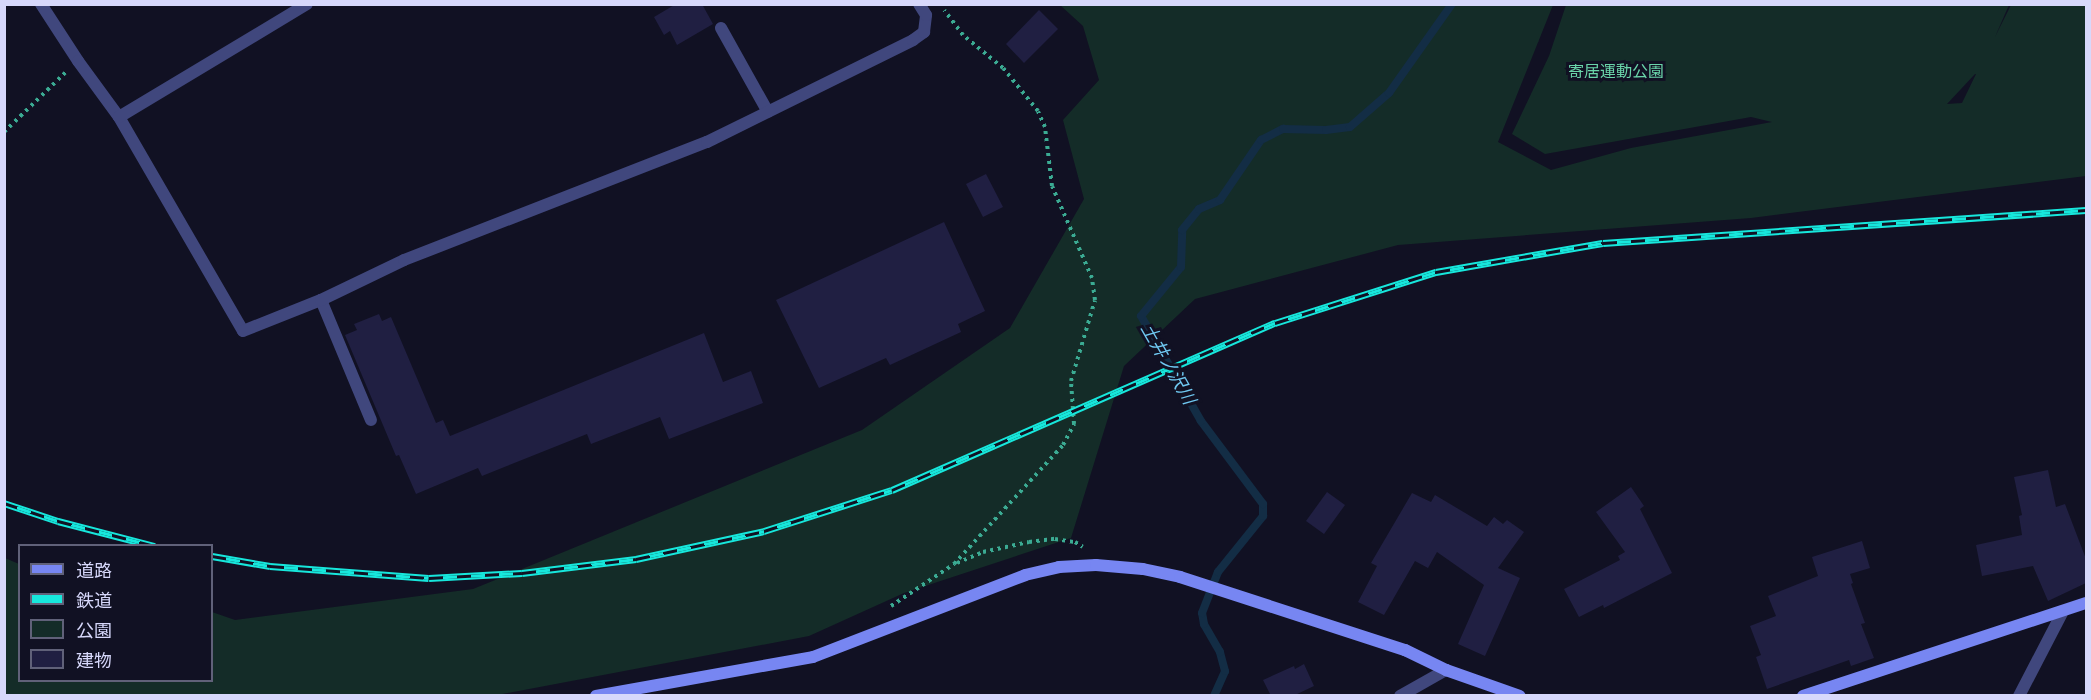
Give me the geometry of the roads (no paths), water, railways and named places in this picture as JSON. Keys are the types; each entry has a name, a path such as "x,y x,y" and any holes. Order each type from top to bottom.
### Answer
{"street":[{"path":"41,4 78,61 119,117 243,331 321,300 404,260 707,142 924,32 926,15 919,4"},
{"path":"119,117 307,4"},
{"path":"721,28 768,112"},
{"path":"321,300 371,420"},
{"path":"596,696 813,657 873,635 978,591 1025,575 1059,567 1096,565 1143,569 1180,577 1405,650 1446,670 1520,696"},
{"path":"1803,696 2062,613 2086,603"},
{"path":"2019,696 2062,613"},
{"path":"1400,696 1446,670"}],"waterway":[{"name":"土井ノ沢川","path":"1214,696 1225,671 1220,652 1204,624 1202,613 1218,572 1263,516 1263,504 1201,421 1141,316 1181,267 1182,230 1199,209 1220,200 1261,140 1283,129 1326,130 1350,127 1389,93 1452,4"}],"railway":[{"path":"213,556 270,566 429,578 522,573 636,559 764,531 892,490 1275,323 1436,272 1603,243 2086,210"},
{"path":"4,503 58,521 147,544"}],"park label":[{"name":"寄居運動公園","path":"1616,72"}]}
